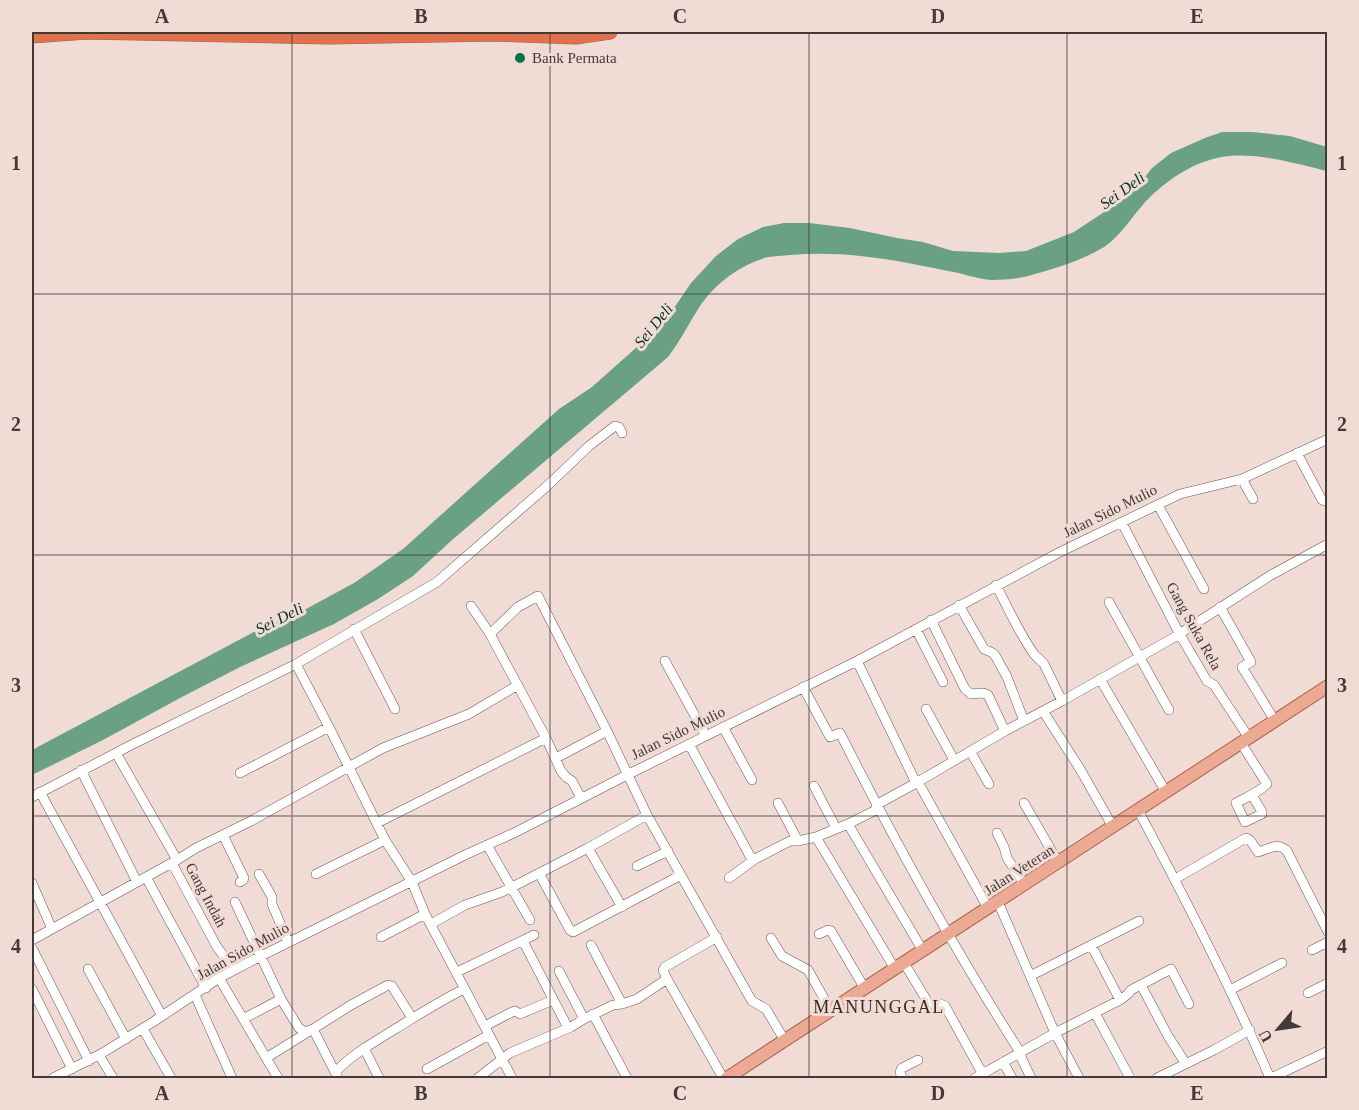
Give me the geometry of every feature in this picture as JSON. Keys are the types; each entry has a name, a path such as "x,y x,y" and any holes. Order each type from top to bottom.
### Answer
{"highway":[{"path":"32,36 87,32 494,34 576,38 610,32"}],"main road":[{"name":"Jalan Veteran","path":"725,1078 1328,686"}],"street":[{"path":"162,1016 100,902 36,794 296,664 437,582 610,429 617,426 622,434"},
{"name":"Jalan Sido Mulio","path":"53,1078 70,1073 234,970 857,661 1060,552 1180,494 1242,479 1328,439"},
{"path":"1297,453 1322,500 1328,502"},
{"path":"1242,479 1252,500"},
{"path":"1158,505 1204,589"},
{"name":"Gang Suka Rela","path":"1122,523 1179,633 1207,681 1214,685 1267,784 1252,795"},
{"path":"729,878 755,859 790,842 816,837 848,824 954,760 1179,633 1271,575 1328,544"},
{"path":"996,585 1036,657 1042,660 1062,701"},
{"path":"490,634 518,607 538,596 647,815 749,996 766,1009 785,1041"},
{"path":"1109,602 1169,710"},
{"path":"959,605 984,649 996,657 1007,677 1024,720"},
{"path":"471,606 490,634 518,685 563,775 572,781 581,798"},
{"path":"1220,607 1251,662 1242,667 1275,721"},
{"path":"931,620 965,689 971,694 988,695 1005,731"},
{"path":"354,629 396,709"},
{"path":"916,629 943,682"},
{"path":"665,660 706,736"},
{"path":"857,661 917,782 993,905 1079,1078"},
{"path":"296,664 385,840 412,882 464,989 512,1078"},
{"path":"1100,679 1166,792"},
{"path":"32,940 175,862 196,848 251,821 383,748 469,714 518,685"},
{"path":"803,687 830,737 840,733 877,807 948,934 1019,1052 1031,1078"},
{"path":"926,708 954,760"},
{"path":"1044,711 1113,826"},
{"path":"240,773 329,727"},
{"path":"723,727 752,780"},
{"path":"556,758 607,731"},
{"path":"377,823 546,738"},
{"path":"689,744 750,856 755,859"},
{"path":"970,751 989,784"},
{"name":"Gang Indah","path":"116,753 175,862 217,947 234,970"},
{"path":"81,770 206,988"},
{"path":"814,786 836,828"},
{"path":"1024,802 1058,862"},
{"path":"778,803 798,842"},
{"path":"1138,810 1250,1030 1271,1078 1328,1051"},
{"path":"431,924 465,905 539,873 647,815"},
{"path":"848,824 923,951"},
{"path":"997,833 1007,858 1024,884"},
{"path":"223,835 244,878 240,882"},
{"path":"816,837 899,966 930,1005 938,1003 945,1006 981,1077 1019,1052 1095,1014 1131,990 1171,969 1189,1004"},
{"path":"1175,879 1246,838 1258,852 1277,846 1283,847 1328,932"},
{"path":"316,874 385,840"},
{"path":"487,845 530,920"},
{"path":"588,848 622,907"},
{"path":"637,866 669,851"},
{"path":"539,873 573,932 681,875"},
{"path":"259,874 272,897 272,904 288,942"},
{"path":"32,883 52,929"},
{"path":"236,902 281,999 299,1028 305,1032 311,1030"},
{"path":"381,937 426,914"},
{"path":"1030,976 1139,921"},
{"path":"819,934 828,930 831,932 865,989"},
{"path":"457,972 534,935"},
{"path":"717,937 663,970 725,1078"},
{"path":"771,938 782,956 808,970 831,1011"},
{"path":"523,941 568,1029"},
{"path":"1312,950 1328,942"},
{"path":"591,945 622,1004"},
{"path":"1091,945 1117,1001 1119,1014"},
{"path":"32,948 89,1061"},
{"path":"1230,990 1282,963"},
{"path":"88,969 126,1039"},
{"path":"560,971 627,1078"},
{"path":"219,978 278,1078"},
{"path":"478,1078 510,1053 568,1029 613,1005 637,999 667,979"},
{"path":"1308,993 1328,983"},
{"path":"266,1058 351,1005 388,985 392,986 412,1018"},
{"path":"1142,985 1168,1036 1186,1064"},
{"path":"32,989 70,1073"},
{"path":"311,1030 337,1075 350,1057 464,989"},
{"path":"195,995 232,1078"},
{"path":"243,1019 281,999"},
{"path":"427,1069 487,1031 512,1012 520,1014 553,1000"},
{"path":"1095,1014 1130,1078"},
{"path":"143,1029 171,1078"},
{"path":"1157,1078 1250,1030"},
{"path":"364,1048 379,1078"},
{"path":"99,1055 113,1078"},
{"path":"902,1078 900,1072 902,1068 918,1060"},
{"path":"1003,1062 1012,1078"}],"shaded area":[{"path":"1222,132 1290,136 1327,147 1327,171 1279,160 1241,155 1204,162 1181,173 1159,189 1119,234 1104,247 1067,264 1019,278 986,279 889,260 850,255 810,254 768,257 749,264 731,274 708,295 668,357 452,540 413,576 334,624 240,667 32,775 32,750 252,633 306,609 354,583 403,549 559,409 592,387 647,338 672,311 691,283 716,256 738,239 763,227 784,223 809,223 850,228 923,242 953,251 999,253 1026,251 1074,232 1124,199 1135,190 1152,168 1171,153"}],"place":[{"name":"Bank Permata","path":"520,58"}],"district":[{"name":"MANUNGGAL","path":"879,1007"}],"water label":[{"name":"Sei Deli","path":"1122,190"},
{"name":"Sei Deli","path":"653,325"},
{"name":"Sei Deli","path":"279,618"}]}
